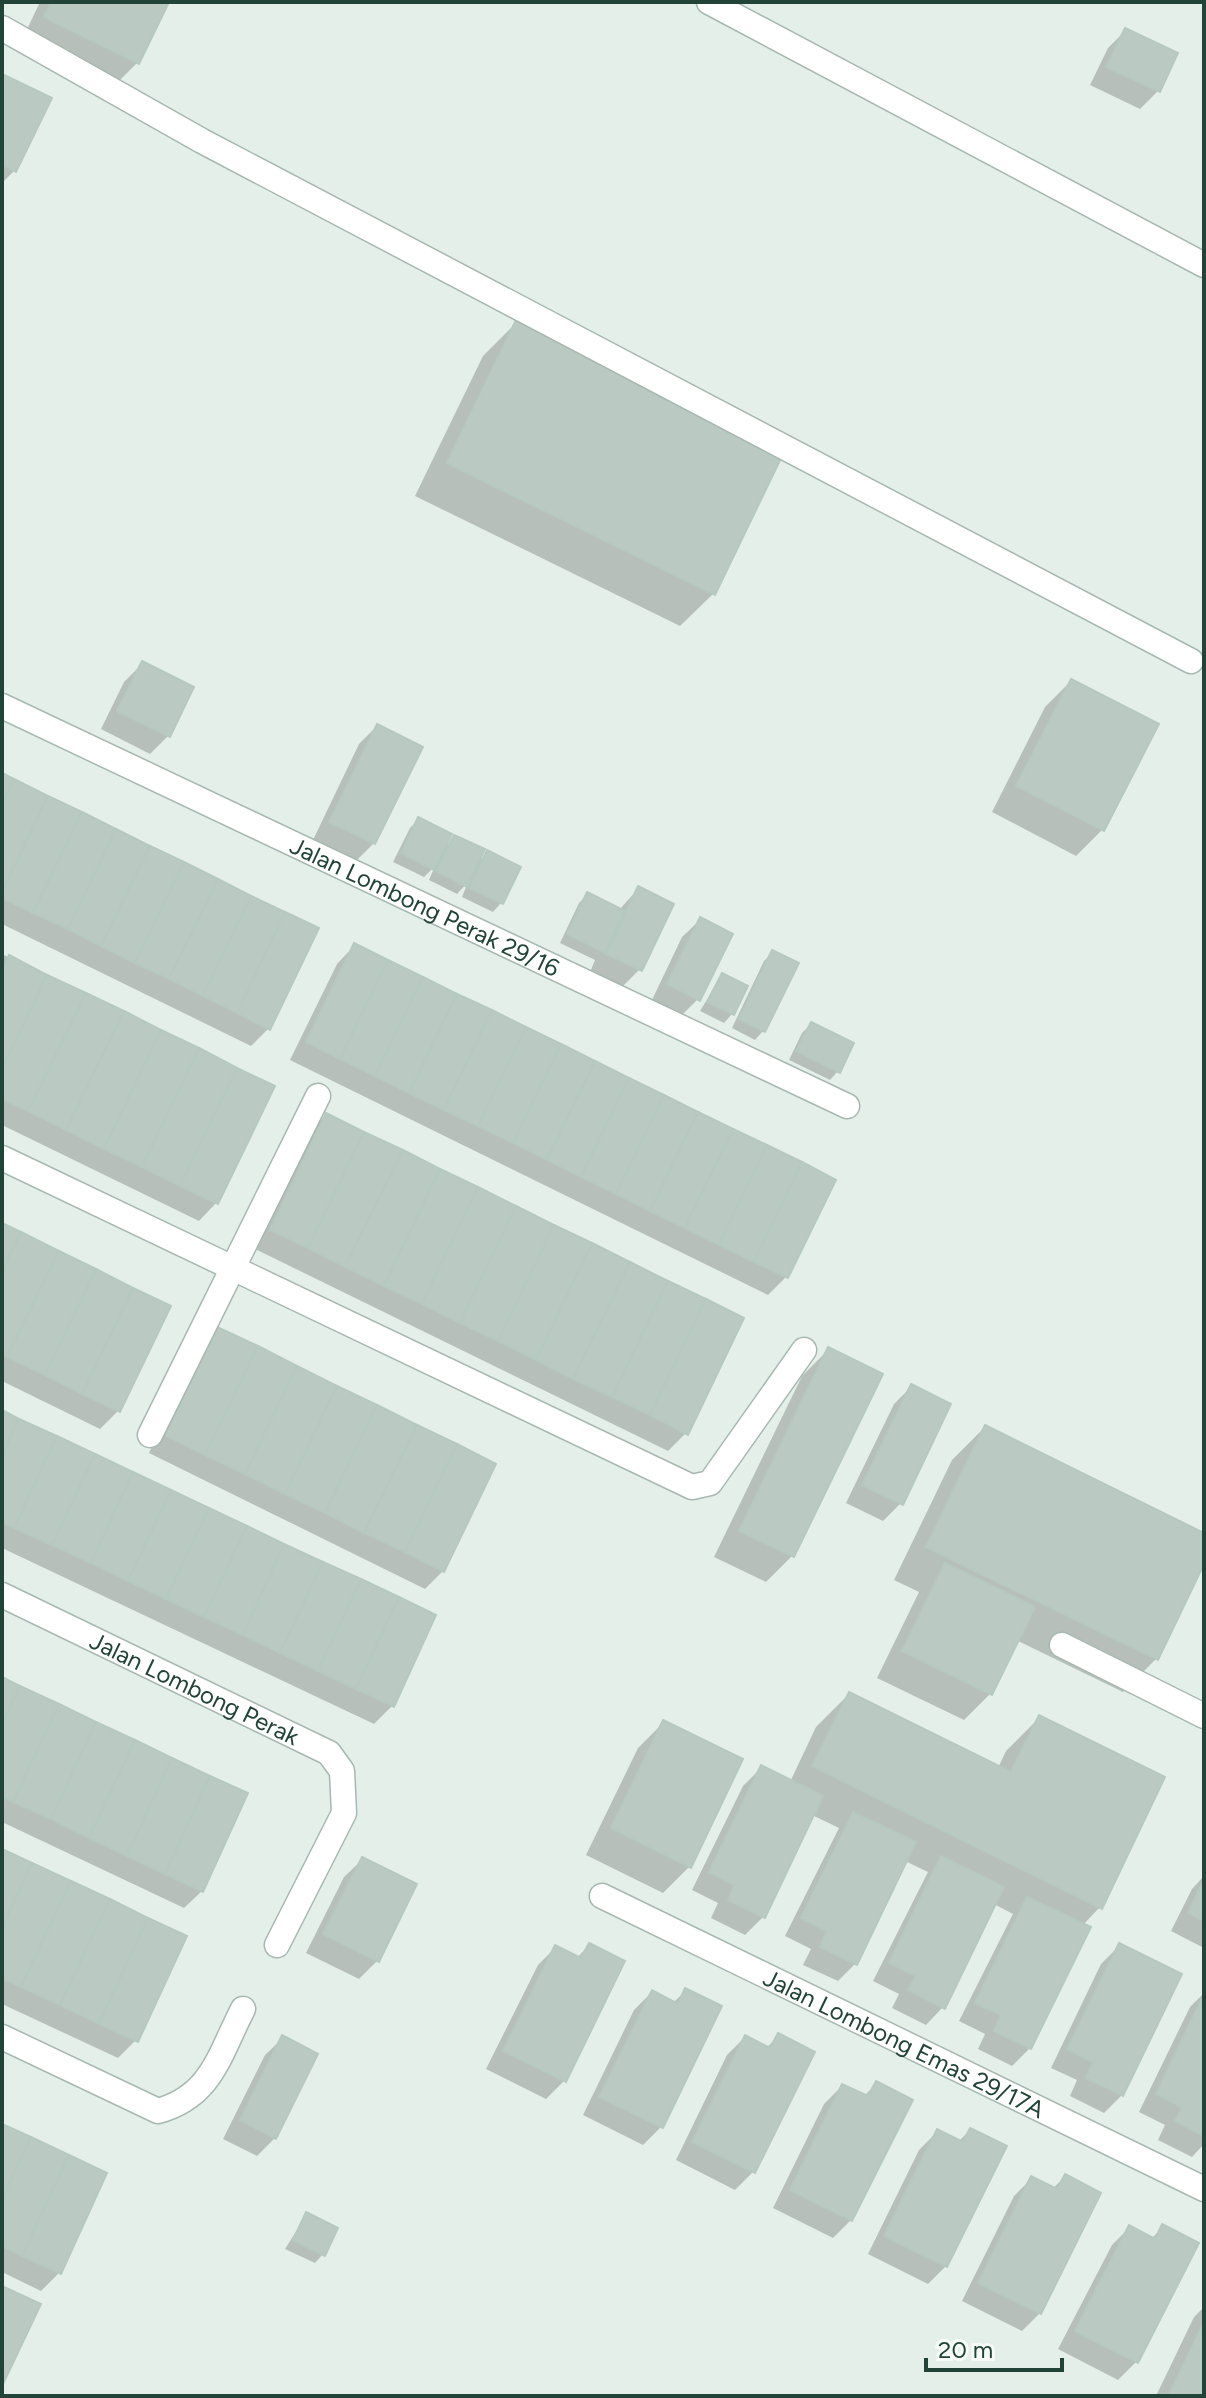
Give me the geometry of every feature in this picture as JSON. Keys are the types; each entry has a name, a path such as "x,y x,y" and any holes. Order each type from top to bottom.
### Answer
{"street":[{"path":"709,2 1204,265"},
{"path":"2,28 202,141 1191,661"},
{"name":"Jalan Lombong Perak 29/16","path":"2,706 847,1106"},
{"path":"150,1435 318,1096"},
{"path":"2,1158 692,1487 710,1483 804,1350"},
{"name":"Jalan Lombong Perak","path":"2,1595 329,1753 342,1771 344,1813 277,1945"},
{"path":"1062,1645 1204,1716"},
{"name":"Jalan Lombong Emas 29/17A","path":"602,1896 1204,2189"},
{"path":"2,2037 158,2111 180,2104 201,2090 243,2009"}],"building":[{"path":"51,2 169,2 139,64 44,17"},
{"path":"1125,28 1178,53 1160,92 1106,67"},
{"path":"2,74 52,98 16,172 2,165"},
{"path":"516,320 784,452 715,595 447,463"},
{"path":"142,661 194,687 170,737 117,711"},
{"path":"1071,679 1159,724 1104,831 1016,786"},
{"path":"377,724 423,747 375,844 329,822"},
{"path":"2,773 14,779 2,805"},
{"path":"14,779 48,796 2,892 2,805"},
{"path":"48,796 82,812 33,913 2,898 2,892"},
{"path":"82,812 116,829 68,929 33,913"},
{"path":"418,817 452,834 434,870 401,853"},
{"path":"116,829 150,846 101,946 68,929"},
{"path":"454,835 485,849 467,887 436,871"},
{"path":"150,846 184,862 135,963 101,946"},
{"path":"487,850 521,867 503,904 469,888"},
{"path":"184,862 218,879 169,979 135,963"},
{"path":"218,879 251,896 203,996 169,979"},
{"path":"638,886 674,904 642,971 606,954"},
{"path":"587,892 625,911 605,953 567,934"},
{"path":"251,896 285,912 237,1013 203,996"},
{"path":"285,912 319,928 270,1030 237,1013"},
{"path":"700,917 733,934 700,1001 667,984"},
{"path":"354,943 388,960 340,1059 306,1042"},
{"path":"772,950 799,963 765,1032 739,1019"},
{"path":"9,955 47,975 2,1069 2,971"},
{"path":"388,960 423,977 375,1076 340,1059"},
{"path":"722,973 748,986 734,1015 707,1002"},
{"path":"47,975 86,993 28,1111 2,1099 2,1069"},
{"path":"423,977 457,994 409,1093 375,1076"},
{"path":"86,993 124,1011 66,1130 28,1111"},
{"path":"457,994 492,1010 444,1110 409,1093"},
{"path":"492,1010 526,1027 478,1126 444,1110"},
{"path":"124,1011 161,1030 104,1149 66,1130"},
{"path":"811,1022 854,1043 840,1073 796,1051"},
{"path":"526,1027 561,1044 513,1143 478,1126"},
{"path":"161,1030 199,1048 142,1167 104,1149"},
{"path":"561,1044 595,1061 547,1160 513,1143"},
{"path":"199,1048 237,1068 180,1186 142,1167"},
{"path":"595,1061 629,1078 581,1177 547,1160"},
{"path":"237,1068 275,1086 218,1204 180,1186"},
{"path":"629,1078 664,1095 616,1194 581,1177"},
{"path":"664,1095 698,1112 650,1211 616,1194"},
{"path":"698,1112 733,1129 685,1228 650,1211"},
{"path":"326,1113 364,1132 308,1248 270,1230"},
{"path":"733,1129 767,1145 719,1245 685,1228"},
{"path":"364,1132 403,1150 345,1267 308,1248"},
{"path":"767,1145 802,1162 754,1262 719,1245"},
{"path":"403,1150 440,1169 384,1286 345,1267"},
{"path":"802,1162 836,1180 788,1278 754,1262"},
{"path":"440,1169 478,1187 422,1304 384,1286"},
{"path":"478,1187 516,1206 460,1323 422,1304"},
{"path":"516,1206 554,1225 498,1341 460,1323"},
{"path":"2,1223 21,1232 2,1271"},
{"path":"554,1225 592,1243 536,1360 498,1341"},
{"path":"21,1232 59,1251 7,1357 2,1354 2,1271"},
{"path":"592,1243 630,1262 573,1379 536,1360"},
{"path":"59,1251 96,1269 45,1375 7,1357"},
{"path":"630,1262 668,1281 612,1397 573,1379"},
{"path":"96,1269 133,1288 82,1394 45,1375"},
{"path":"668,1281 706,1299 650,1415 612,1397"},
{"path":"133,1288 171,1306 120,1412 82,1394"},
{"path":"706,1299 744,1318 688,1435 650,1415"},
{"path":"217,1327 258,1346 205,1455 165,1435"},
{"path":"258,1346 297,1366 245,1474 205,1455"},
{"path":"828,1347 883,1374 794,1557 739,1531"},
{"path":"297,1366 337,1386 285,1494 245,1474"},
{"path":"911,1384 951,1404 903,1505 862,1485"},
{"path":"337,1386 377,1405 325,1513 285,1494"},
{"path":"377,1405 417,1425 364,1533 325,1513"},
{"path":"2,1410 19,1419 2,1455"},
{"path":"19,1419 57,1436 14,1528 2,1522 2,1455"},
{"path":"417,1425 457,1444 405,1552 364,1533"},
{"path":"985,1425 1204,1533 1204,1564 1158,1660 926,1547"},
{"path":"57,1436 95,1454 52,1545 14,1528"},
{"path":"457,1444 496,1464 444,1572 405,1552"},
{"path":"95,1454 133,1472 91,1563 52,1545"},
{"path":"133,1472 171,1490 128,1581 91,1563"},
{"path":"171,1490 209,1508 166,1599 128,1581"},
{"path":"209,1508 247,1526 204,1617 166,1599"},
{"path":"247,1526 284,1544 243,1635 204,1617"},
{"path":"284,1544 323,1562 280,1653 243,1635"},
{"path":"323,1562 361,1579 318,1671 280,1653"},
{"path":"945,1563 1035,1607 992,1695 902,1651"},
{"path":"361,1579 399,1597 356,1689 318,1671"},
{"path":"399,1597 436,1615 394,1707 356,1689"},
{"path":"2,1677 20,1686 2,1725"},
{"path":"20,1686 59,1704 13,1802 2,1797 2,1725"},
{"path":"849,1692 1011,1772 1039,1715 1165,1777 1102,1909 812,1766"},
{"path":"59,1704 96,1722 51,1819 13,1802"},
{"path":"663,1720 743,1759 691,1868 611,1828"},
{"path":"96,1722 135,1740 89,1838 51,1819"},
{"path":"135,1740 172,1758 127,1856 89,1838"},
{"path":"172,1758 210,1776 165,1874 127,1856"},
{"path":"761,1765 823,1796 765,1918 728,1900 735,1885 709,1872"},
{"path":"210,1776 248,1793 203,1892 165,1874"},
{"path":"853,1812 916,1842 857,1965 820,1947 827,1931 801,1918"},
{"path":"2,1849 32,1863 2,1928"},
{"path":"941,1856 1004,1887 945,2009 908,1990 916,1976 889,1963"},
{"path":"362,1857 417,1884 379,1962 323,1934"},
{"path":"32,1863 71,1881 21,1987 2,1978 2,1928"},
{"path":"1204,1879 1204,1921 1188,1913"},
{"path":"71,1881 110,1899 60,2005 21,1987"},
{"path":"1027,1897 1091,1927 1031,2049 994,2031 1001,2015 975,2003"},
{"path":"110,1899 148,1918 99,2024 60,2005"},
{"path":"148,1918 187,1936 138,2042 99,2024"},
{"path":"589,1943 625,1961 566,2082 503,2051 555,1945 581,1958"},
{"path":"1119,1943 1182,1974 1123,2096 1086,2078 1093,2062 1067,2049"},
{"path":"685,1988 722,2006 663,2128 599,2097 652,1990 678,2004"},
{"path":"1204,1994 1204,2136 1175,2121 1182,2107 1156,2094"},
{"path":"778,2033 815,2052 755,2173 692,2142 745,2035 770,2048"},
{"path":"282,2035 318,2054 276,2139 240,2120"},
{"path":"876,2081 913,2100 852,2221 790,2190 842,2084 868,2096"},
{"path":"2,2124 31,2137 2,2199"},
{"path":"970,2128 1007,2146 947,2267 884,2236 937,2129 963,2142"},
{"path":"31,2137 69,2155 22,2256 2,2246 2,2199"},
{"path":"69,2155 107,2173 61,2274 22,2256"},
{"path":"1065,2174 1101,2193 1041,2314 978,2283 1031,2176 1057,2189"},
{"path":"306,2212 338,2228 325,2256 293,2240"},
{"path":"1162,2224 1199,2243 1138,2363 1075,2331 1129,2225 1155,2239"},
{"path":"2,2286 41,2304 2,2386"},
{"path":"1204,2322 1204,2396 1171,2396 1169,2395"}]}
